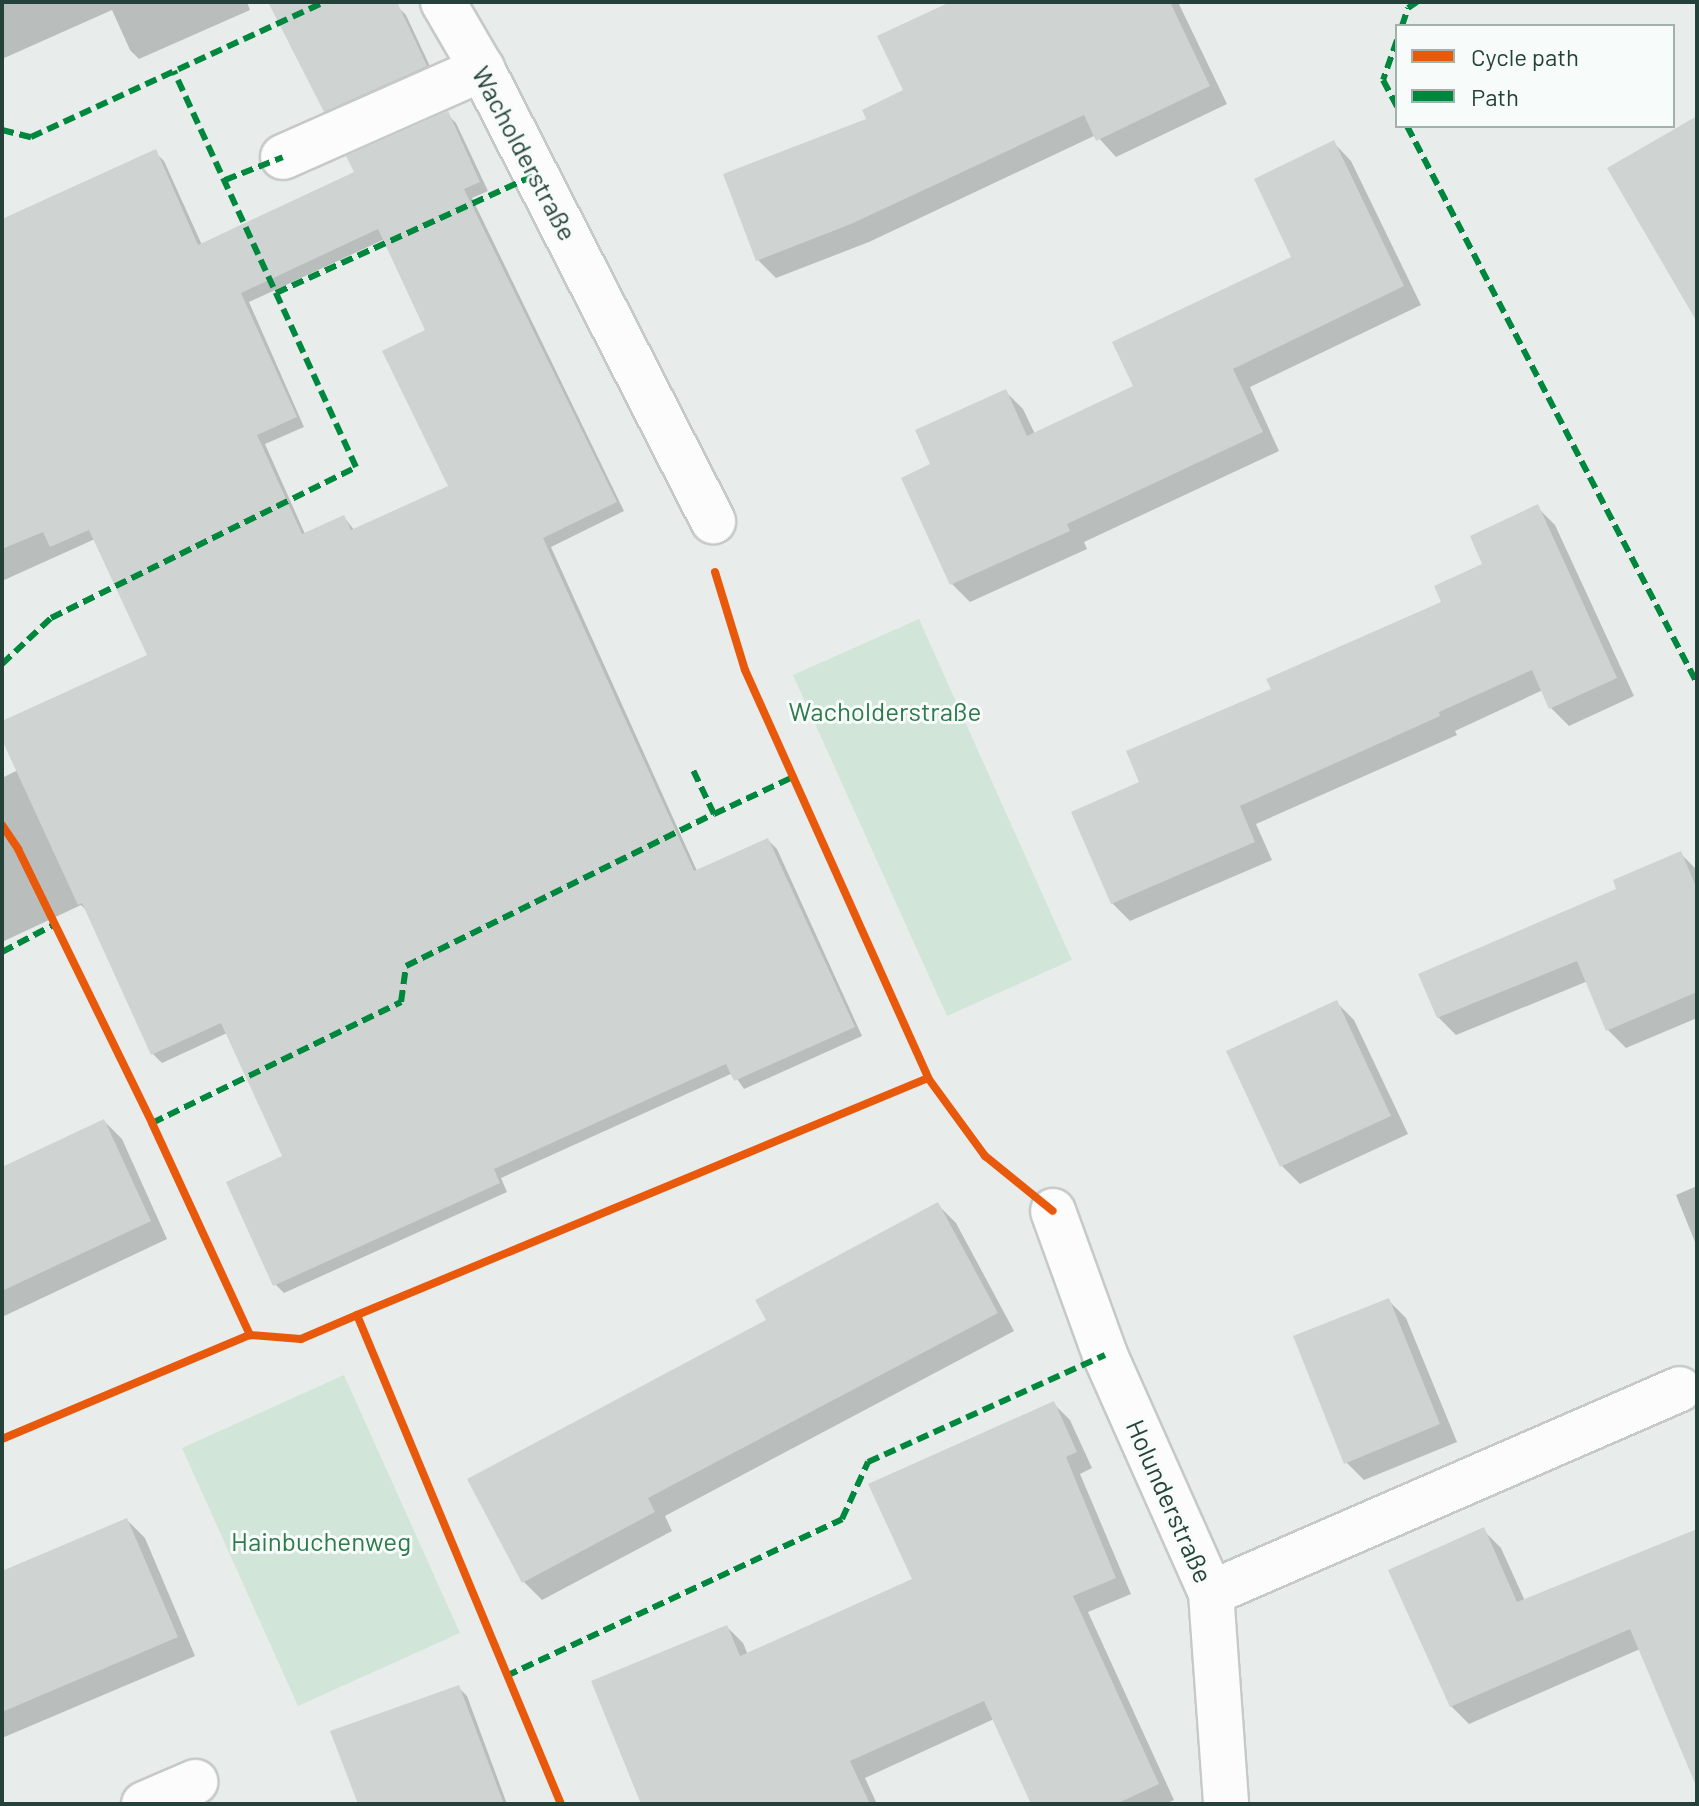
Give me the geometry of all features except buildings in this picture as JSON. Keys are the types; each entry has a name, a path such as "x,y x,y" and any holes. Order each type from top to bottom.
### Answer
{"street":[{"name":"Wacholderstraße","path":"443,2 482,69 713,521"},
{"path":"283,157 482,69"},
{"name":"Holunderstraße","path":"1053,1211 1105,1355 1211,1593 1226,1804"},
{"path":"1211,1593 1680,1389"},
{"path":"144,1804 195,1782"}],"green space":[{"name":"Wacholderstraße","path":"919,619 1072,960 947,1016 793,675"},
{"name":"Hainbuchenweg","path":"344,1375 460,1633 298,1706 182,1448"}],"marked path":[{"path":"2,130 31,137 324,2"},
{"path":"1403,24 1408,8 1417,2"},
{"path":"1395,46 1383,80 1395,102"},
{"path":"2,664 51,618 356,467 174,71"},
{"path":"1408,128 1697,683"},
{"path":"225,180 283,157"},
{"path":"276,293 537,174"},
{"path":"152,1123 401,1002 406,966 714,814 693,770"},
{"path":"714,814 793,777"},
{"path":"2,952 55,924"},
{"path":"506,1676 842,1519 868,1462 1105,1355"}],"cycle path":[{"path":"715,572 745,670 928,1078 985,1156 1053,1211"},
{"path":"2,825 18,849 152,1123 250,1335 301,1339 357,1315 561,1804"},
{"path":"357,1315 928,1078"},
{"path":"2,1439 250,1335"}]}
